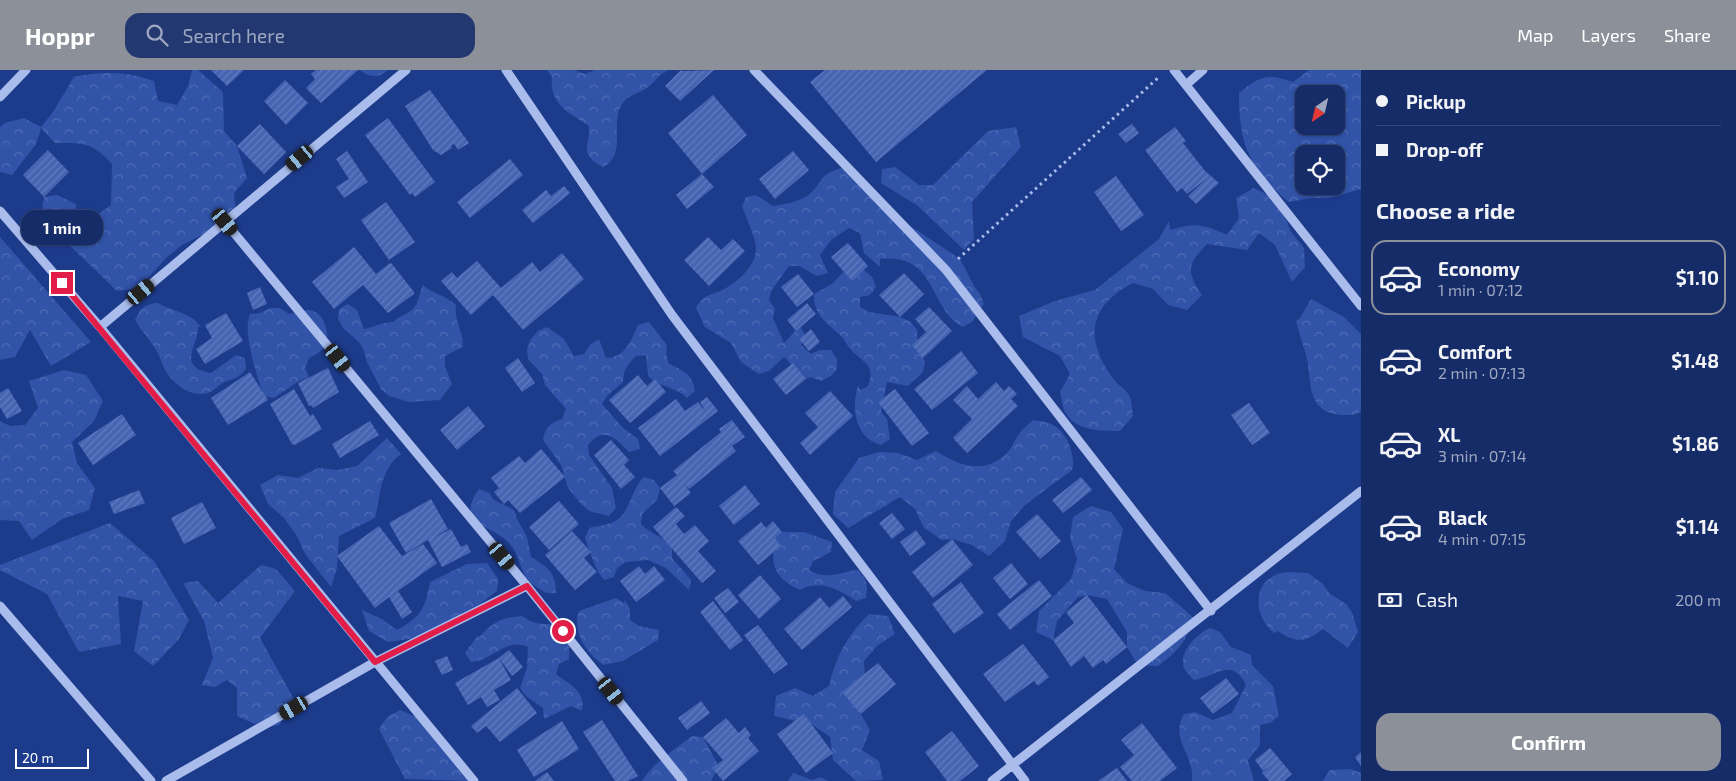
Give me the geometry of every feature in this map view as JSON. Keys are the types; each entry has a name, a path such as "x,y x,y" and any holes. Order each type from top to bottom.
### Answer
{"street":[{"path":"0,97 26,70"},
{"path":"100,327 406,70"},
{"path":"506,70 672,315 1025,781"},
{"path":"754,70 946,270 1211,611"},
{"path":"1174,70 1361,306"},
{"path":"1186,85 1203,70"},
{"path":"0,211 100,327 474,781"},
{"path":"225,222 527,586 683,781"},
{"path":"992,781 1211,611 1361,491"},
{"path":"166,781 375,662 527,586"},
{"path":"0,606 151,781"}],"path":[{"path":"946,270 1160,77"}],"green space":[{"path":"192,70 198,70 223,92 224,131 237,146 247,178 234,193 236,213 220,226 182,245 166,258 139,288 117,291 41,218 44,197 57,195 76,204 76,211 95,217 111,205 112,164 99,151 87,145 55,143 41,128 36,144 12,175 0,172 0,127 5,123 24,118 41,127 53,112 74,77 94,74 134,75 154,81 158,101 177,105 188,86"},
{"path":"360,70 388,70 374,76"},
{"path":"547,70 574,70 585,74 595,70 669,70 651,85 631,96 622,104 618,112 615,155 603,167 594,162 587,152 588,125 561,106 554,94 552,77"},
{"path":"1309,70 1361,70 1361,189 1345,194 1345,145 1295,145 1295,195 1340,195 1330,198 1310,198 1289,202 1264,178 1249,155 1244,142 1239,93 1258,80 1270,77 1293,82"},
{"path":"1016,127 1021,147 972,202 974,239 964,250 918,206 881,183 882,169 895,167 919,185 933,185 988,131"},
{"path":"841,168 850,169 900,219 960,259 984,304 972,322 963,327 952,319 943,308 923,273 913,265 899,259 880,259 880,267 864,253 860,233 849,228 832,239 820,255 828,273 817,276 799,266 789,266 771,291 769,300 775,309 773,318 784,343 800,326 805,335 801,345 811,354 820,350 831,350 837,359 837,369 831,376 821,381 811,377 806,379 784,357 769,371 759,374 741,362 731,343 705,327 696,308 709,295 732,284 744,274 753,261 756,247 742,206 746,197 756,195 773,206 803,199 811,193 825,176"},
{"path":"1254,188 1272,197 1284,214 1291,232 1304,248 1305,267 1292,282 1275,245 1259,233 1247,250 1207,244 1192,263 1191,268 1193,280 1202,295 1187,310 1168,305 1153,289 1133,283 1118,292 1099,313 1095,325 1095,338 1104,365 1114,380 1130,397 1133,416 1120,431 1089,429 1075,423 1069,418 1063,408 1060,392 1070,374 1060,356 1023,337 1019,316 1055,301 1095,290 1159,239 1169,221 1170,230 1199,225 1212,228 1227,235 1239,218 1236,198"},
{"path":"0,237 91,342 51,366 30,330 15,357 0,360"},
{"path":"856,263 872,277 876,287 870,295 860,297 860,307 869,312 900,317 911,322 917,330 918,349 925,362 923,372 908,386 887,382 881,412 887,419 890,439 881,445 865,436 860,429 855,412 858,385 860,390 868,386 870,369 850,349 842,337 825,322 818,312 814,301 814,294 833,283 847,268"},
{"path":"423,285 456,305 456,317 462,335 463,347 445,356 445,366 452,384 440,400 409,402 389,396 381,389 359,342 343,328 338,319 339,309 348,304 357,310 364,329 393,322 414,308"},
{"path":"1311,299 1344,317 1361,334 1361,411 1357,414 1343,415 1331,413 1322,409 1313,395 1307,359 1296,321 1300,318"},
{"path":"158,303 186,315 201,327 198,327 191,355 194,366 211,373 236,355 245,358 246,368 243,372 238,377 206,393 199,394 187,391 176,383 167,373 155,348 135,320 144,307"},
{"path":"270,308 280,308 289,314 307,310 314,311 319,314 327,330 325,346 309,358 305,368 309,377 299,381 274,398 264,396 251,355 248,332 250,314 261,313"},
{"path":"649,322 667,345 666,354 669,364 679,368 690,377 695,391 687,398 678,391 657,383 648,376 646,355 636,356 626,367 623,382 608,395 602,404 622,427 638,439 640,449 629,452 614,438 605,435 594,439 588,445 589,455 612,488 616,508 609,516 589,511 568,488 561,465 543,440 547,429 554,422 562,419 566,409 545,385 542,374 528,359 527,349 531,339 538,331 547,327 564,339 574,356 584,354 590,345 599,339 606,358 613,357 623,352 638,325"},
{"path":"64,370 86,375 103,401 94,421 72,442 77,463 95,488 89,510 62,519 32,540 19,521 0,520 0,421 10,426 25,425 38,408 29,381"},
{"path":"1033,420 1051,424 1062,433 1069,445 1073,458 1072,470 1025,505 1011,521 1005,541 989,556 972,545 952,539 942,540 924,528 915,509 900,497 848,528 833,514 835,492 859,458 879,452 898,453 917,460 936,451 963,464 981,466 999,460 1007,453 1020,432"},
{"path":"387,438 401,454 394,460 385,475 375,518 339,536 337,568 331,587 305,554 297,536 284,518 268,504 260,485 278,475 298,478 318,468 338,470 357,466"},
{"path":"644,477 654,480 660,488 657,500 642,514 641,524 672,547 672,558 691,580 689,590 666,568 648,560 626,562 617,568 614,577 604,580 593,560 585,538 589,528 616,521 626,510 635,489"},
{"path":"479,489 489,493 494,500 514,510 527,537 531,557 542,564 553,575 556,593 546,593 532,584 527,579 510,544 473,517 471,510 472,501"},
{"path":"1091,506 1111,512 1123,529 1114,569 1127,583 1145,591 1165,593 1194,618 1188,634 1180,645 1171,656 1158,666 1138,665 1127,647 1127,632 1107,599 1087,595 1078,597 1057,621 1053,640 1036,632 1039,611 1071,579 1077,559 1070,538 1073,517"},
{"path":"110,523 154,561 189,620 179,639 153,666 134,651 143,601 118,596 121,644 79,652 47,594 0,570 0,565"},
{"path":"782,532 804,532 832,542 831,552 813,561 809,570 821,575 833,575 858,570 866,583 866,598 856,601 836,589 822,585 815,585 800,590 784,581 776,570 773,556 775,538"},
{"path":"487,563 498,579 497,591 480,604 462,613 449,629 388,642 369,631 362,610 382,619 397,630 412,621 421,611 430,582 467,564"},
{"path":"261,565 276,569 295,591 260,638 295,701 279,725 264,728 237,716 237,688 227,680 215,687 202,685 213,658 204,621 183,583 198,581 218,603"},
{"path":"1288,572 1308,573 1323,584 1329,593 1346,604 1352,612 1358,632 1348,648 1323,629 1311,637 1296,640 1278,631 1274,633 1266,625 1259,606 1259,596 1262,587 1276,575"},
{"path":"616,598 624,603 625,600 630,609 630,620 639,626 659,630 658,640 623,661 603,665 591,654 582,641 577,627 577,619 579,611"},
{"path":"869,614 888,616 895,634 877,646 864,661 865,682 851,697 870,730 862,750 879,761 883,780 856,781 833,760 830,737 813,725 774,716 776,696 795,688 813,696 829,686 843,647"},
{"path":"522,616 535,623 562,626 569,629 569,659 559,664 556,674 579,693 583,704 582,711 571,706 544,719 543,708 526,696 520,688 527,668 528,647 513,645 471,662 465,653 478,635 478,638 488,628 502,620"},
{"path":"1210,628 1220,632 1231,647 1251,655 1252,665 1273,686 1279,716 1270,723 1260,725 1260,745 1248,760 1254,781 1192,781 1190,763 1179,732 1184,714 1195,712 1213,720 1232,713 1246,685 1241,676 1229,670 1223,670 1194,680 1185,670 1183,658 1185,652 1196,638"},
{"path":"400,710 426,721 472,781 405,779 379,729 387,717"},
{"path":"692,736 703,737 719,767 711,781 642,781 658,762"},
{"path":"1350,769 1361,773 1361,781 1323,781 1330,770"},
{"path":"793,773 812,780 821,777 828,781 788,781"}],"building":[{"path":"211,70 244,70 227,86"},
{"path":"316,70 358,70 321,103 306,88 315,79 311,74"},
{"path":"681,70 714,70 680,101 665,86"},
{"path":"825,70 987,70 876,162 810,82"},
{"path":"285,80 308,103 286,125 264,101"},
{"path":"430,90 469,143 458,150 454,144 451,146 452,148 441,155 433,150 405,106"},
{"path":"713,95 747,135 702,174 668,133"},
{"path":"388,118 435,182 415,197 412,193 410,195 365,135"},
{"path":"260,124 286,152 264,174 237,146"},
{"path":"1132,124 1139,133 1126,143 1118,134"},
{"path":"1175,127 1186,141 1183,143 1205,171 1219,183 1196,204 1188,196 1207,178 1187,194 1182,188 1177,192 1145,150"},
{"path":"48,150 69,172 44,197 23,175"},
{"path":"347,151 368,182 344,198 336,187 349,179 336,159"},
{"path":"793,151 809,170 775,199 759,179"},
{"path":"510,159 523,175 470,218 457,202"},
{"path":"702,174 714,187 687,209 676,195"},
{"path":"1116,176 1144,215 1121,231 1094,192"},
{"path":"564,186 570,193 533,223 522,210 546,190 551,196"},
{"path":"386,202 415,242 389,260 361,220"},
{"path":"708,237 721,250 733,239 745,251 709,286 684,260"},
{"path":"848,243 868,266 852,281 831,257"},
{"path":"354,247 376,274 390,263 392,264 414,294 388,313 363,285 334,309 312,282"},
{"path":"562,253 584,279 523,330 493,295 471,315 441,281 452,272 457,278 477,261 501,288 532,262 540,272"},
{"path":"904,273 924,294 900,317 879,295"},
{"path":"798,274 814,294 797,307 781,287"},
{"path":"260,287 267,304 253,310 247,293"},
{"path":"807,303 816,314 796,331 787,320"},
{"path":"929,307 952,331 923,358 912,345 926,332 915,319"},
{"path":"226,313 243,341 205,364 196,349 212,338 205,325"},
{"path":"811,329 820,342 809,351 799,339"},
{"path":"961,351 978,373 932,410 914,389"},
{"path":"518,358 535,383 522,392 505,368"},
{"path":"793,363 806,379 786,395 773,379"},
{"path":"328,368 339,392 313,408 311,405 309,406 298,383"},
{"path":"250,372 268,400 228,425 211,398"},
{"path":"638,375 647,386 655,379 666,392 630,423 609,400"},
{"path":"996,382 1004,391 1009,386 1017,394 1011,399 1018,406 967,453 953,438 972,419 953,400 967,386 978,399"},
{"path":"8,388 22,411 7,419 0,407 0,393"},
{"path":"294,389 310,416 313,414 322,429 295,445 292,444 270,404"},
{"path":"895,389 929,433 912,446 878,402"},
{"path":"830,391 853,416 810,455 800,443 818,427 805,413"},
{"path":"707,397 718,411 660,456 638,428 676,399 685,411 698,402 706,412 700,402"},
{"path":"1249,403 1270,433 1252,445 1231,415"},
{"path":"468,406 485,426 457,450 440,430"},
{"path":"122,414 136,435 93,465 78,443"},
{"path":"732,420 745,437 732,446 736,451 689,489 684,484 691,493 674,506 660,488 677,475 673,471 721,432 719,429"},
{"path":"370,421 379,435 340,458 332,444"},
{"path":"611,440 629,460 624,465 635,477 621,489 594,455"},
{"path":"541,449 565,477 520,513 508,500 504,504 494,492 499,488 491,478 519,456 525,463"},
{"path":"1081,477 1092,490 1063,513 1052,500"},
{"path":"745,485 760,504 734,525 719,506"},
{"path":"139,490 145,503 114,514 109,502"},
{"path":"431,499 448,529 433,538 451,529 461,547 467,544 471,552 442,567 428,540 406,553 389,523"},
{"path":"559,501 579,524 549,550 529,527"},
{"path":"202,502 216,528 184,544 171,518"},
{"path":"676,507 685,516 676,524 684,534 695,525 709,541 698,551 716,571 702,583 653,527"},
{"path":"892,513 905,529 892,539 879,523"},
{"path":"1037,514 1061,541 1040,559 1016,532"},
{"path":"773,521 782,532 775,538 781,546 758,565 738,541 761,522 766,528"},
{"path":"379,526 402,556 423,544 437,563 398,591 412,612 402,619 389,597 375,608 337,556"},
{"path":"916,530 926,544 910,556 900,542"},
{"path":"572,531 591,552 584,558 597,572 575,590 545,555"},
{"path":"952,539 973,565 933,598 912,572"},
{"path":"1011,563 1028,584 1010,599 993,578"},
{"path":"639,566 645,574 654,566 665,580 636,602 620,581"},
{"path":"760,575 781,599 759,619 738,595"},
{"path":"1039,580 1052,596 1010,630 997,614"},
{"path":"961,582 984,613 954,634 932,604"},
{"path":"728,588 739,602 725,613 714,598"},
{"path":"1087,595 1127,647 1106,664 1103,660 1093,668 1084,656 1071,667 1053,640 1074,623 1066,612"},
{"path":"843,596 852,607 802,650 784,629 820,597 829,608"},
{"path":"713,601 743,640 730,650 700,612"},
{"path":"758,625 788,664 774,674 744,635"},
{"path":"1023,644 1049,677 1038,686 1034,681 1005,702 983,674"},
{"path":"509,650 523,667 512,676 499,658"},
{"path":"447,656 453,670 442,675 435,661"},
{"path":"499,658 511,680 494,690 500,700 487,707 481,697 468,705 455,683"},
{"path":"878,663 896,684 861,714 842,692"},
{"path":"1226,678 1239,694 1213,714 1200,698"},
{"path":"517,688 537,713 500,742 486,726 477,733 471,726"},
{"path":"701,701 710,713 687,730 678,718"},
{"path":"804,714 833,753 806,773 777,734"},
{"path":"726,718 739,733 745,727 751,735 748,738 759,751 723,781 712,768 723,760 703,737"},
{"path":"602,720 638,776 628,781 615,781 583,732"},
{"path":"562,721 579,749 534,777 517,750"},
{"path":"1142,723 1177,768 1160,781 1132,781 1120,767 1134,755 1121,740"},
{"path":"952,731 979,766 960,781 947,781 925,752"},
{"path":"1270,748 1292,774 1284,781 1269,781 1262,773 1272,765 1263,771 1255,760"},
{"path":"1361,752 1361,766 1355,757"},
{"path":"1117,768 1127,781 1098,781"},
{"path":"547,772 554,781 535,781"}],"route":[{"path":"62,283 375,662 527,586 563,631"}]}
